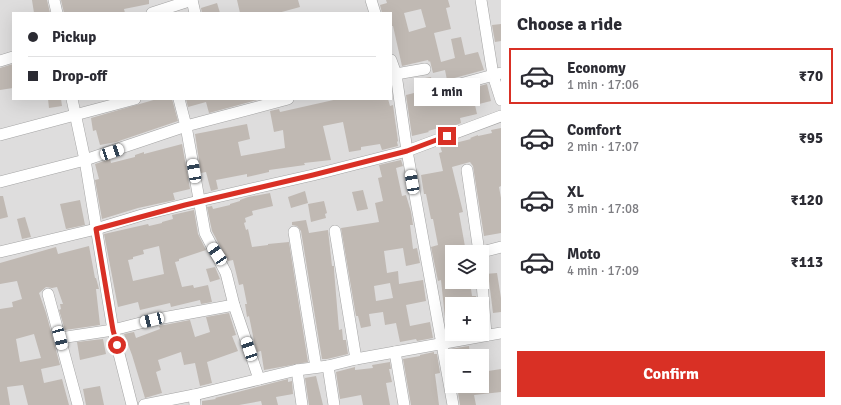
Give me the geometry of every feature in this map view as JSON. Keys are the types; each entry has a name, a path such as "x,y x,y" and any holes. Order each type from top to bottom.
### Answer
{"street":[{"path":"54,0 57,12"},
{"path":"155,12 192,0 195,12"},
{"path":"371,0 375,12"},
{"path":"481,0 501,100"},
{"path":"0,61 12,57"},
{"path":"424,69 394,74 453,405"},
{"path":"438,90 497,74"},
{"path":"72,100 85,160 113,330 132,405"},
{"path":"0,135 132,100"},
{"path":"179,100 186,126 205,233 226,273 234,305 259,379"},
{"path":"0,182 85,160 186,126 284,100"},
{"path":"0,252 96,229 199,201 313,175 407,151 501,116"},
{"path":"467,170 480,245"},
{"path":"335,231 356,359"},
{"path":"294,232 316,367"},
{"path":"489,250 501,247"},
{"path":"48,294 78,405"},
{"path":"60,338 113,330 152,320 234,305"},
{"path":"489,335 501,333"},
{"path":"144,405 195,400 259,379 297,370 328,366 356,359 457,341"},
{"path":"395,352 404,405"},
{"path":"328,366 334,405"},
{"path":"297,370 302,405"}],"shaded area":[{"path":"0,0 501,0 501,405 0,405"}],"building":[{"path":"32,0 47,0 50,12 34,12"},
{"path":"61,0 149,0 149,4 124,9 125,12 64,12"},
{"path":"237,0 298,0 300,7 282,12 240,12"},
{"path":"386,0 448,0 450,7 446,8 451,29 434,33 441,62 455,58 451,39 461,37 465,55 478,52 484,70 447,80 445,70 433,73 430,61 429,62 428,60 402,66 392,26 392,12 382,12 380,5 387,3","holes":["421,9 426,27 409,32 404,13"]},
{"path":"217,3 220,12 202,12 201,8"},
{"path":"501,24 501,41 495,42 492,25"},
{"path":"12,64 12,88 0,90 0,68"},
{"path":"431,77 433,85 431,91 436,97 487,84 491,101 475,105 477,114 460,118 461,123 449,128 449,125 412,136 406,95 422,91 419,79"},
{"path":"48,100 61,100 62,106 49,108"},
{"path":"154,100 172,100 178,121 116,142 100,145 96,130 93,131 91,118"},
{"path":"186,100 257,100 209,113 206,102 188,107"},
{"path":"334,100 388,100 390,106 393,105 398,146 382,150 380,144 361,147 361,150 349,152 343,122 323,126 331,160 304,163 305,165 269,170 269,172 247,177 247,174 216,180 218,189 211,191 206,172 201,173 195,134 247,124 250,139 238,142 241,156 285,148 283,130 274,132 270,111 279,109 280,112"},
{"path":"501,128 501,186 499,187 501,198 501,233 484,236 473,166 470,162 452,167 463,212 459,213 465,245 445,245 445,289 471,289 472,296 476,297 445,297 445,318 441,280 438,281 431,247 438,245 433,219 431,219 426,194 424,194 421,175 443,171 439,153 442,152 440,146 454,141 455,143 471,139 470,138 478,135 492,133 491,130"},
{"path":"182,144 190,189 173,193 175,200 138,208 102,219 95,180 99,179 95,164 110,159 111,163 135,157 135,155 144,152 144,154"},
{"path":"401,160 403,166 396,168 402,196 406,195 411,212 413,225 410,225 413,249 417,248 420,263 406,266 403,248 384,251 387,273 398,271 399,284 423,280 426,301 406,305 410,326 430,322 433,338 400,342 396,323 385,325 383,312 369,314 371,326 361,328 358,316 356,316 341,228 379,222 375,203 383,201 378,178 382,177 379,165","holes":["390,283 393,298 376,301 374,286"]},
{"path":"363,190 368,209 357,211 352,192"},
{"path":"305,191 308,203 291,208 288,197"},
{"path":"270,193 273,206 252,211 253,215 245,218 246,222 244,223 246,230 248,229 252,247 289,242 308,362 264,370 261,351 257,352 249,316 247,317 245,304 247,304 243,284 239,285 233,260 228,261 212,231 207,207 212,206 213,209 230,205 248,197"},
{"path":"0,196 3,196 8,217 0,219"},
{"path":"80,200 85,225 66,229 60,204"},
{"path":"324,201 327,213 325,214 326,218 311,222 308,204"},
{"path":"194,210 198,234 206,250 179,259 179,261 175,262 182,287 193,285 194,288 208,285 212,302 201,304 200,300 171,307 170,303 140,310 138,302 118,307 104,234 148,224 149,226 162,223 173,219 172,215","holes":["159,246 164,274 133,281 128,260 144,254 143,250"]},
{"path":"25,217 31,237 22,239 17,219"},
{"path":"306,220 309,233 328,230 332,266 334,266 339,330 342,329 343,340 346,340 348,354 327,359 322,359 301,231 297,226 292,225 292,222"},
{"path":"89,246 95,278 99,289 96,289 100,325 65,330 59,310 61,309 60,304 63,304 57,287 46,287 39,293 60,365 41,369 44,383 62,379 69,405 28,405 23,385 7,387 10,405 0,405 0,309 13,307 12,302 22,299 17,281 0,284 0,263 56,247 58,254","holes":["34,334 41,358 20,362 16,339"]},
{"path":"215,267 220,279 210,282 206,269"},
{"path":"497,273 501,298 501,312 493,313 489,274"},
{"path":"229,313 236,335 232,336 238,351 207,362 212,383 200,386 195,363 184,365 181,352 158,360 161,370 156,372 162,393 145,398 124,334 134,332 136,338 160,329 159,326 190,320 195,337 210,332 206,317"},
{"path":"103,339 106,354 80,360 77,342"},
{"path":"469,346 469,349 450,349"},
{"path":"434,352 434,354 437,354 440,373 435,374 439,405 411,405 403,359"},
{"path":"390,362 391,369 389,369 392,382 386,383 390,405 363,405 361,395 340,399 336,372 355,367 355,370 373,368 372,365"},
{"path":"501,369 501,392 474,395 476,405 460,405 458,393 489,393 489,371"},
{"path":"316,376 323,405 309,405 305,378"},
{"path":"288,379 288,382 292,381 293,394 276,397 278,405 262,405 261,401 239,405 202,405 202,401 216,399 215,398"},
{"path":"100,386 104,405 86,405 83,389"}],"route":[{"path":"117,345 113,330 96,229 185,205 407,151 447,136"}]}
